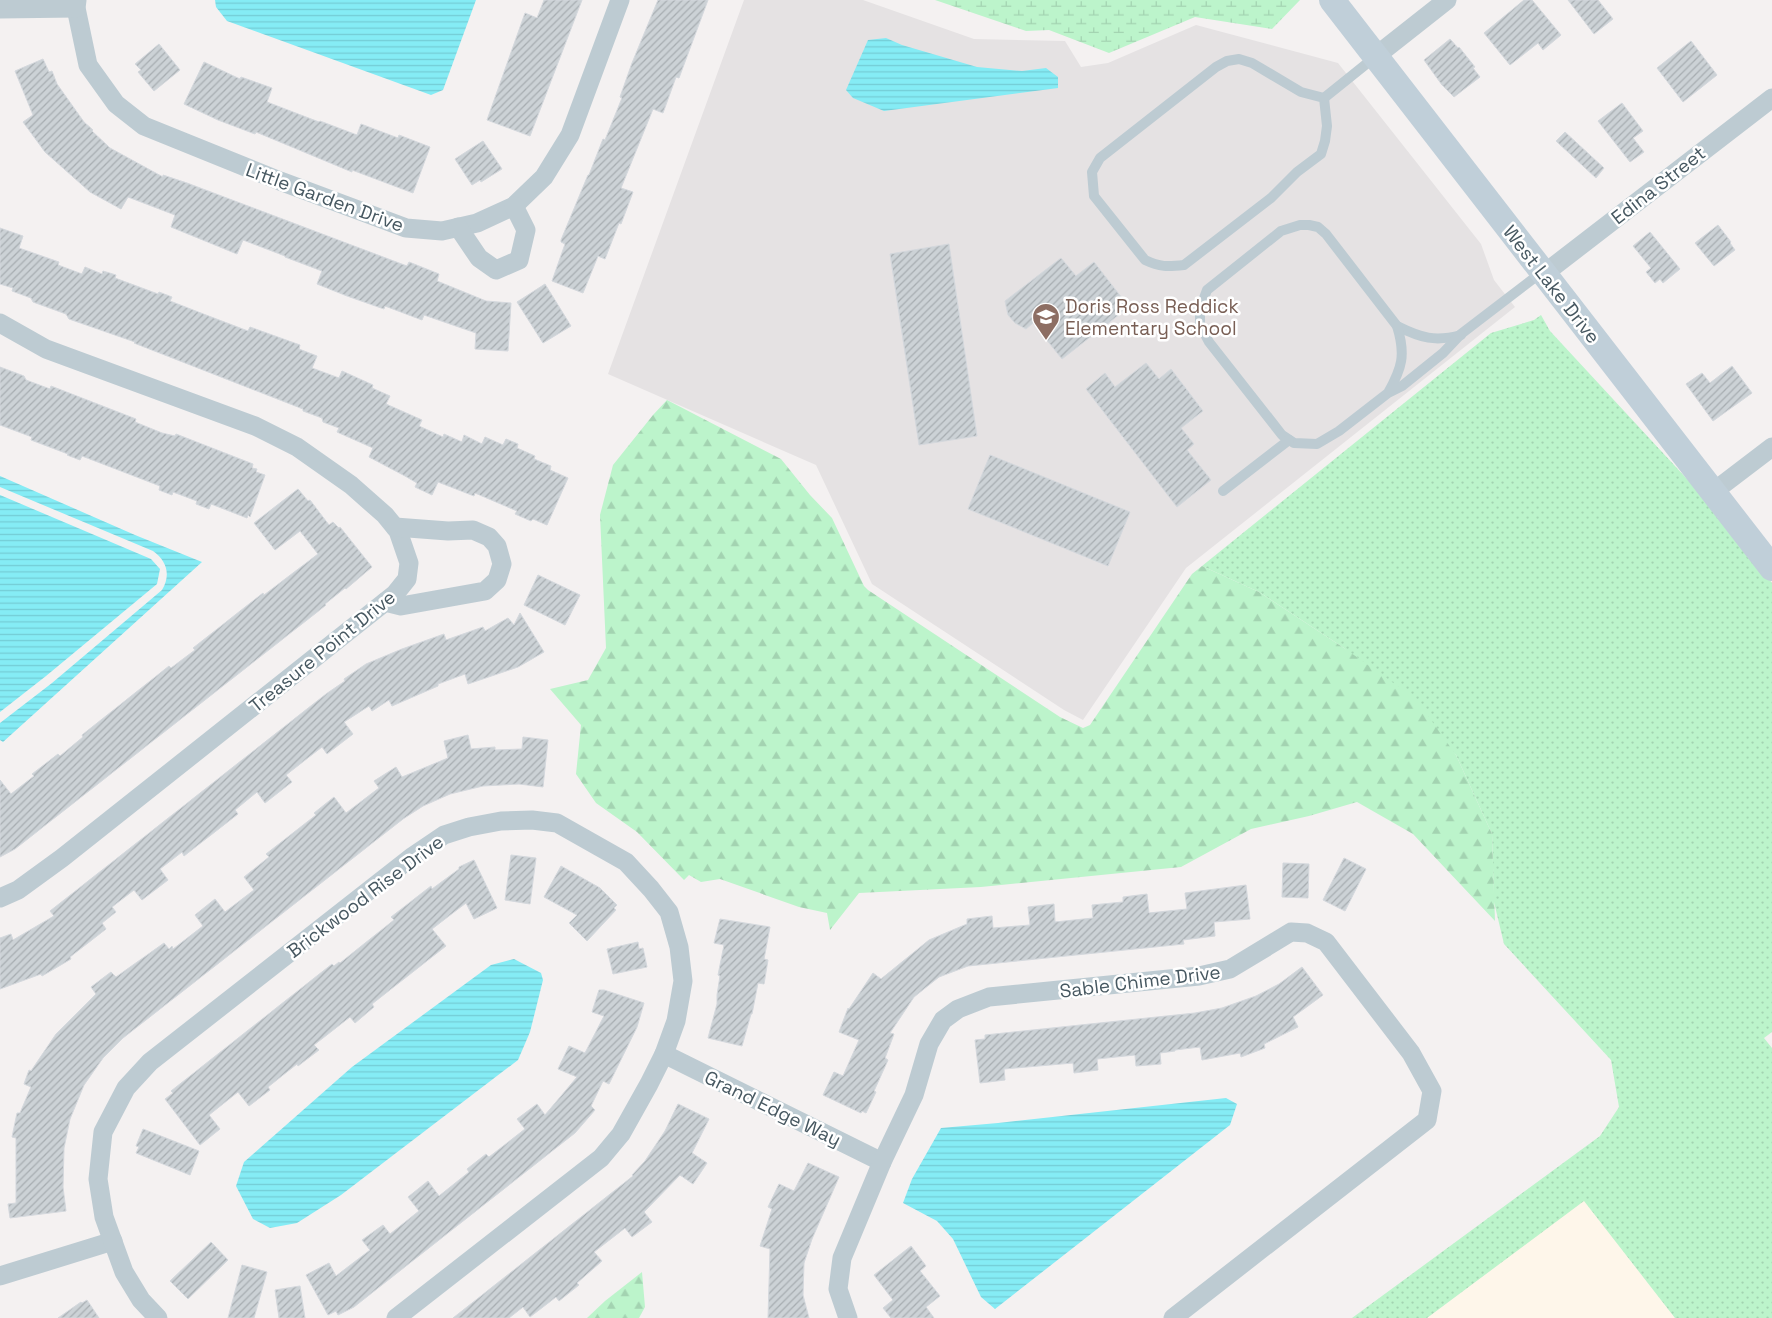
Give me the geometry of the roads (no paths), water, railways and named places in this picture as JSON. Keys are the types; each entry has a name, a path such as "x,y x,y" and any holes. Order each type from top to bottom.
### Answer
{"street":[{"name":"Little Garden Drive","path":"76,4 88,65 116,104 144,126 280,181 406,228 442,230 477,223 514,206 544,177 570,135 620,0"},
{"name":"West Lake Drive","path":"1332,0 1772,568"},
{"path":"1376,56 1448,0"},
{"path":"0,9 76,4"},
{"name":"Edina Street","path":"1544,272 1772,98"},
{"path":"458,227 480,258 496,270 519,260 526,230 514,206"},
{"name":"Treasure Point Drive","path":"0,323 46,349 255,426 297,447 351,485 385,514 398,531 409,563 407,579 395,594 62,858 18,890 0,898"},
{"path":"1713,492 1772,447"},
{"path":"385,602 401,606 485,591 497,580 502,564 497,546 489,537 473,530 448,531 394,527"},
{"name":"Brickwood Rise Drive","path":"158,1318 141,1300 124,1272 104,1218 98,1179 103,1132 126,1088 150,1062 413,856 444,835 469,827 501,821 532,820 557,823 626,862 669,912 680,947 683,981 676,1021 664,1054 621,1134 601,1158 396,1318"},
{"name":"Sable Chime Drive","path":"848,1318 838,1289 842,1258 882,1162 914,1095 929,1044 943,1020 958,1009 989,997 1199,976 1230,969 1291,932 1307,932 1326,942 1411,1053 1432,1091 1427,1120 1173,1318"},
{"name":"Grand Edge Way","path":"664,1054 882,1162"},
{"path":"0,1276 113,1241"}],"lane":[{"path":"1324,98 1376,56"},
{"path":"1239,60 1252,63 1301,92 1324,98 1327,126 1321,154 1297,172 1271,198 1184,264 1169,267 1158,266 1145,260 1094,196 1092,172 1100,158 1216,67 1227,61 1239,60"},
{"path":"1388,393 1403,360 1402,340 1397,326 1326,234 1318,227 1300,224 1281,231 1207,290 1200,309 1200,325 1209,342 1282,435 1294,444 1317,444 1339,431 1388,393 1402,386 1443,353 1462,334 1544,272"},
{"path":"1397,326 1411,333 1429,338 1443,339 1462,334"},
{"path":"1223,492 1288,440"}],"water":[{"path":"215,0 476,0 443,90 431,95 227,21 216,7"},
{"path":"886,38 902,45 977,67 1022,71 1046,68 1058,77 1058,88 884,111 853,98 846,90 868,40"},
{"path":"0,476 202,562 3,742 0,740 0,723 52,683 162,590 167,574 162,559 153,551 0,487"},
{"path":"0,495 151,559 160,569 157,584 0,712"},
{"path":"514,959 541,973 543,980 530,1032 518,1060 341,1195 297,1223 270,1228 253,1219 236,1186 244,1162 352,1067 491,965"},
{"path":"1226,1098 1237,1104 1230,1125 995,1309 981,1297 953,1239 937,1221 903,1203 912,1179 941,1128"}],"place":[{"name":"Doris Ross Reddick Elementary School","path":"1046,341"}]}
